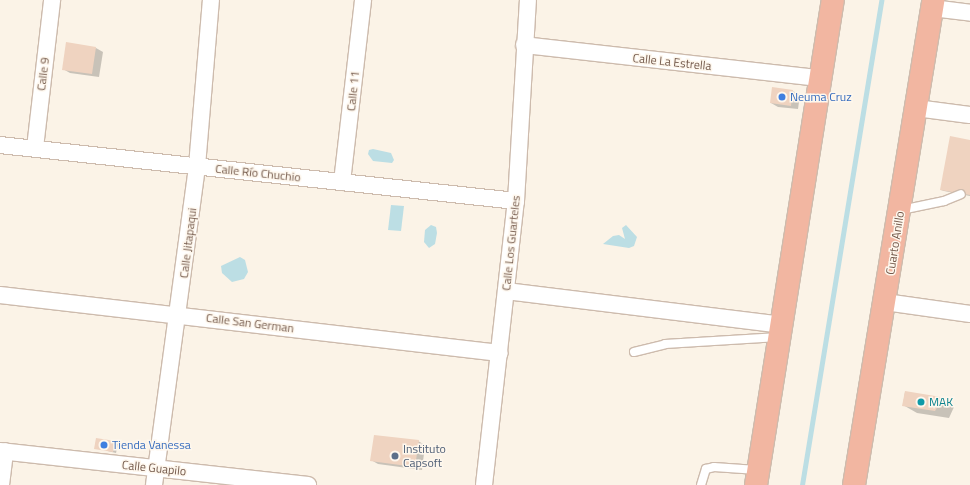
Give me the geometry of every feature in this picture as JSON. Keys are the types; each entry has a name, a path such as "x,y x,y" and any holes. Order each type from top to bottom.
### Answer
{"highway":[{"path":"757,477 833,0"},
{"name":"Cuarto Anillo","path":"854,485 933,4"}],"street":[{"name":"Calle 9","path":"35,148 52,0"},
{"name":"Calle Jitapaqui","path":"154,485 179,315 197,166 211,0"},
{"name":"Calle 11","path":"342,182 363,0"},
{"name":"Calle Los Guarteles","path":"484,485 516,201 524,45 528,0"},
{"path":"933,4 970,13"},
{"name":"Calle La Estrella","path":"524,45 820,78"},
{"path":"916,108 970,115"},
{"name":"Calle Río Chuchio","path":"0,145 516,201"},
{"path":"506,291 780,331"},
{"name":"Calle San German","path":"0,295 500,353"},
{"path":"885,302 970,314"},
{"path":"1,485 3,451"},
{"name":"Calle Guapilo","path":"3,451 308,485"}],"lane":[{"path":"900,210 944,201 961,194"},
{"path":"634,352 665,344 780,331"},
{"path":"701,485 706,469 714,467 757,477"}],"water":[{"path":"373,149 391,153 394,160 392,163 373,161 368,154 369,150"},
{"path":"391,205 404,206 401,231 388,230"},
{"path":"431,225 436,227 437,233 435,244 429,248 424,242 425,230"},
{"path":"626,225 637,237 634,246 629,248 603,244 613,236 619,235 625,239 622,228"},
{"path":"240,257 245,260 248,272 244,279 232,282 222,273 221,266"}],"building":[{"path":"66,42 96,47 92,74 62,70"},
{"name":"Neuma Cruz","path":"772,87 793,90 791,106 770,103"},
{"path":"950,136 970,140 970,195 940,190"},
{"name":"MAK","path":"905,391 941,397 942,399 935,411 902,406"},
{"path":"374,435 419,440 415,467 370,461"},
{"name":"Tienda Vanessa","path":"96,438 115,441 113,452 94,449"}],"waterway":[{"path":"802,485 881,0"}],"place":[{"name":"Neuma Cruz","path":"782,97"},
{"name":"MAK","path":"921,402"},
{"name":"Tienda Vanessa","path":"104,445"},
{"name":"Instituto Capsoft","path":"395,456"}]}
